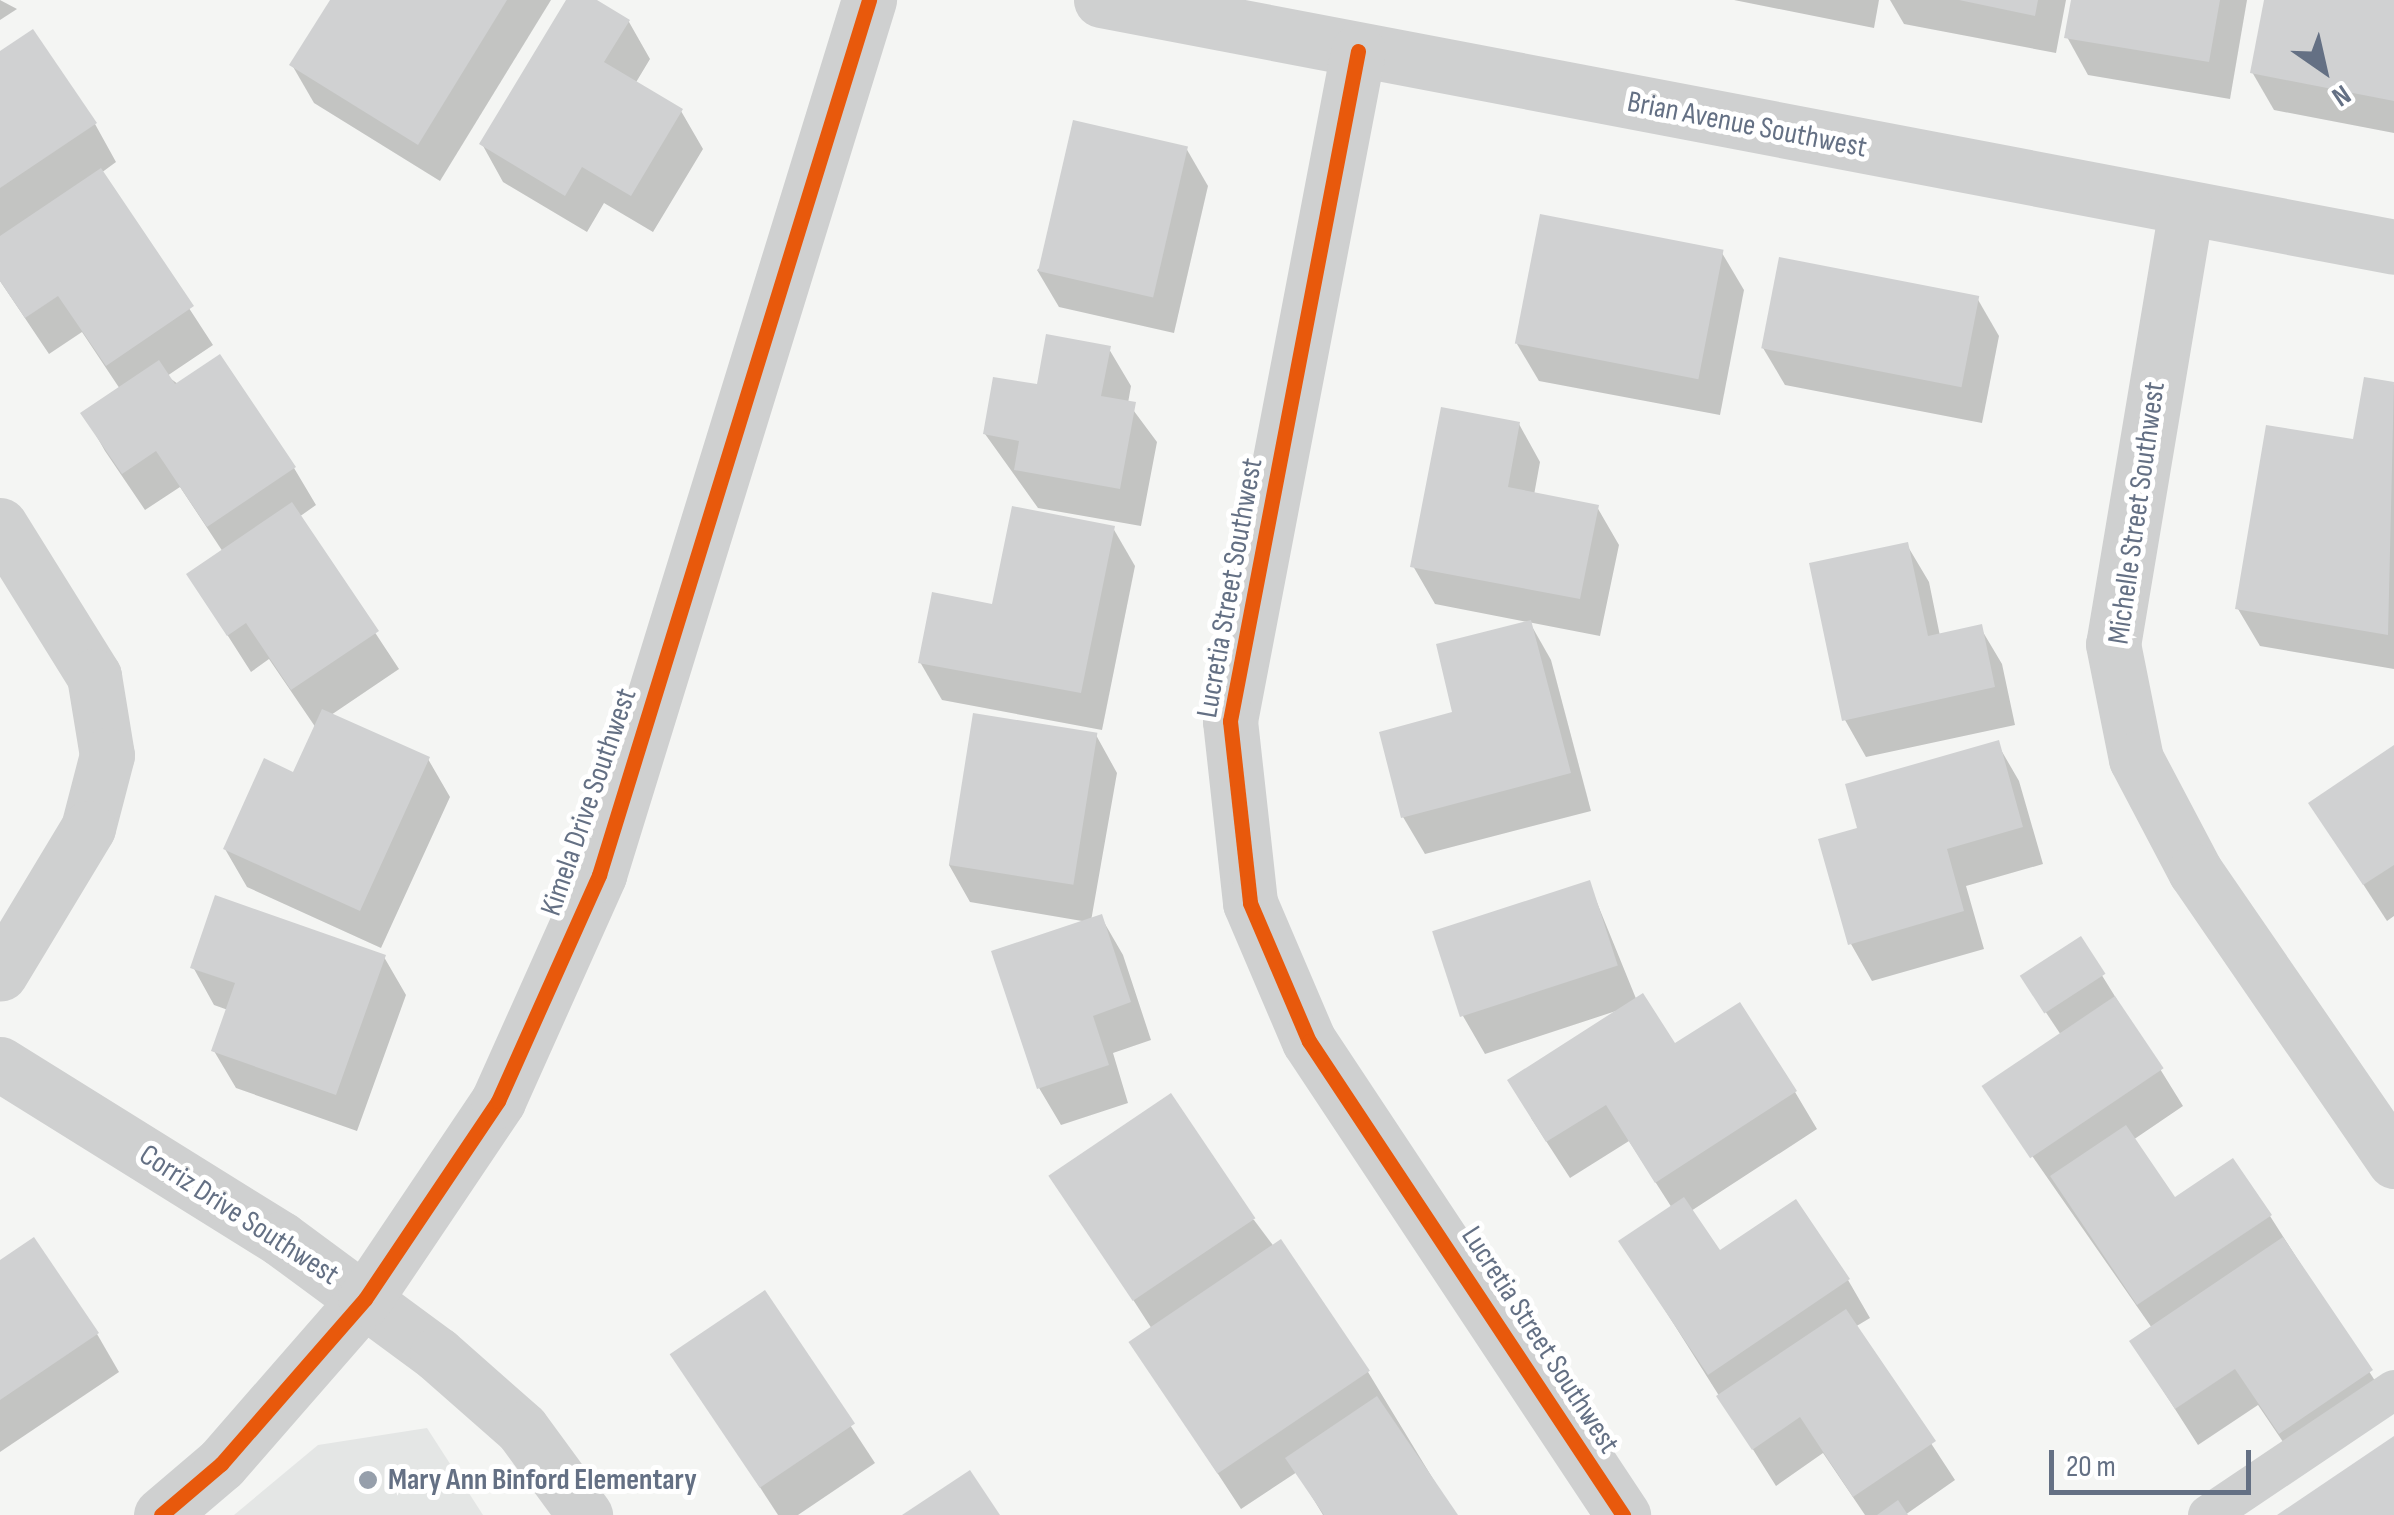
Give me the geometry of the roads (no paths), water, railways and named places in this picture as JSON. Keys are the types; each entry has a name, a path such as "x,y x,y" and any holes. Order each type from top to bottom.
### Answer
{"street":[{"name":"Kimela Drive Southwest","path":"160,1515 221,1464 365,1299 498,1101 600,874 869,0"},
{"name":"Brian Avenue Southwest","path":"1102,0 2394,246"},
{"name":"Lucretia Street Southwest","path":"1358,50 1230,721 1250,903 1309,1041 1622,1515"},
{"name":"Michelle Street Southwest","path":"2186,209 2112,644 2136,759 2195,871 2394,1160"},
{"path":"0,525 94,676 107,755 88,828 0,974"},
{"name":"Corriz Drive Southwest","path":"0,1064 365,1299 522,1429 585,1515"}],"lane":[{"path":"2208,1515 2394,1390"}],"place":[{"name":"Mary Ann Binford Elementary","path":"368,1480"}]}
